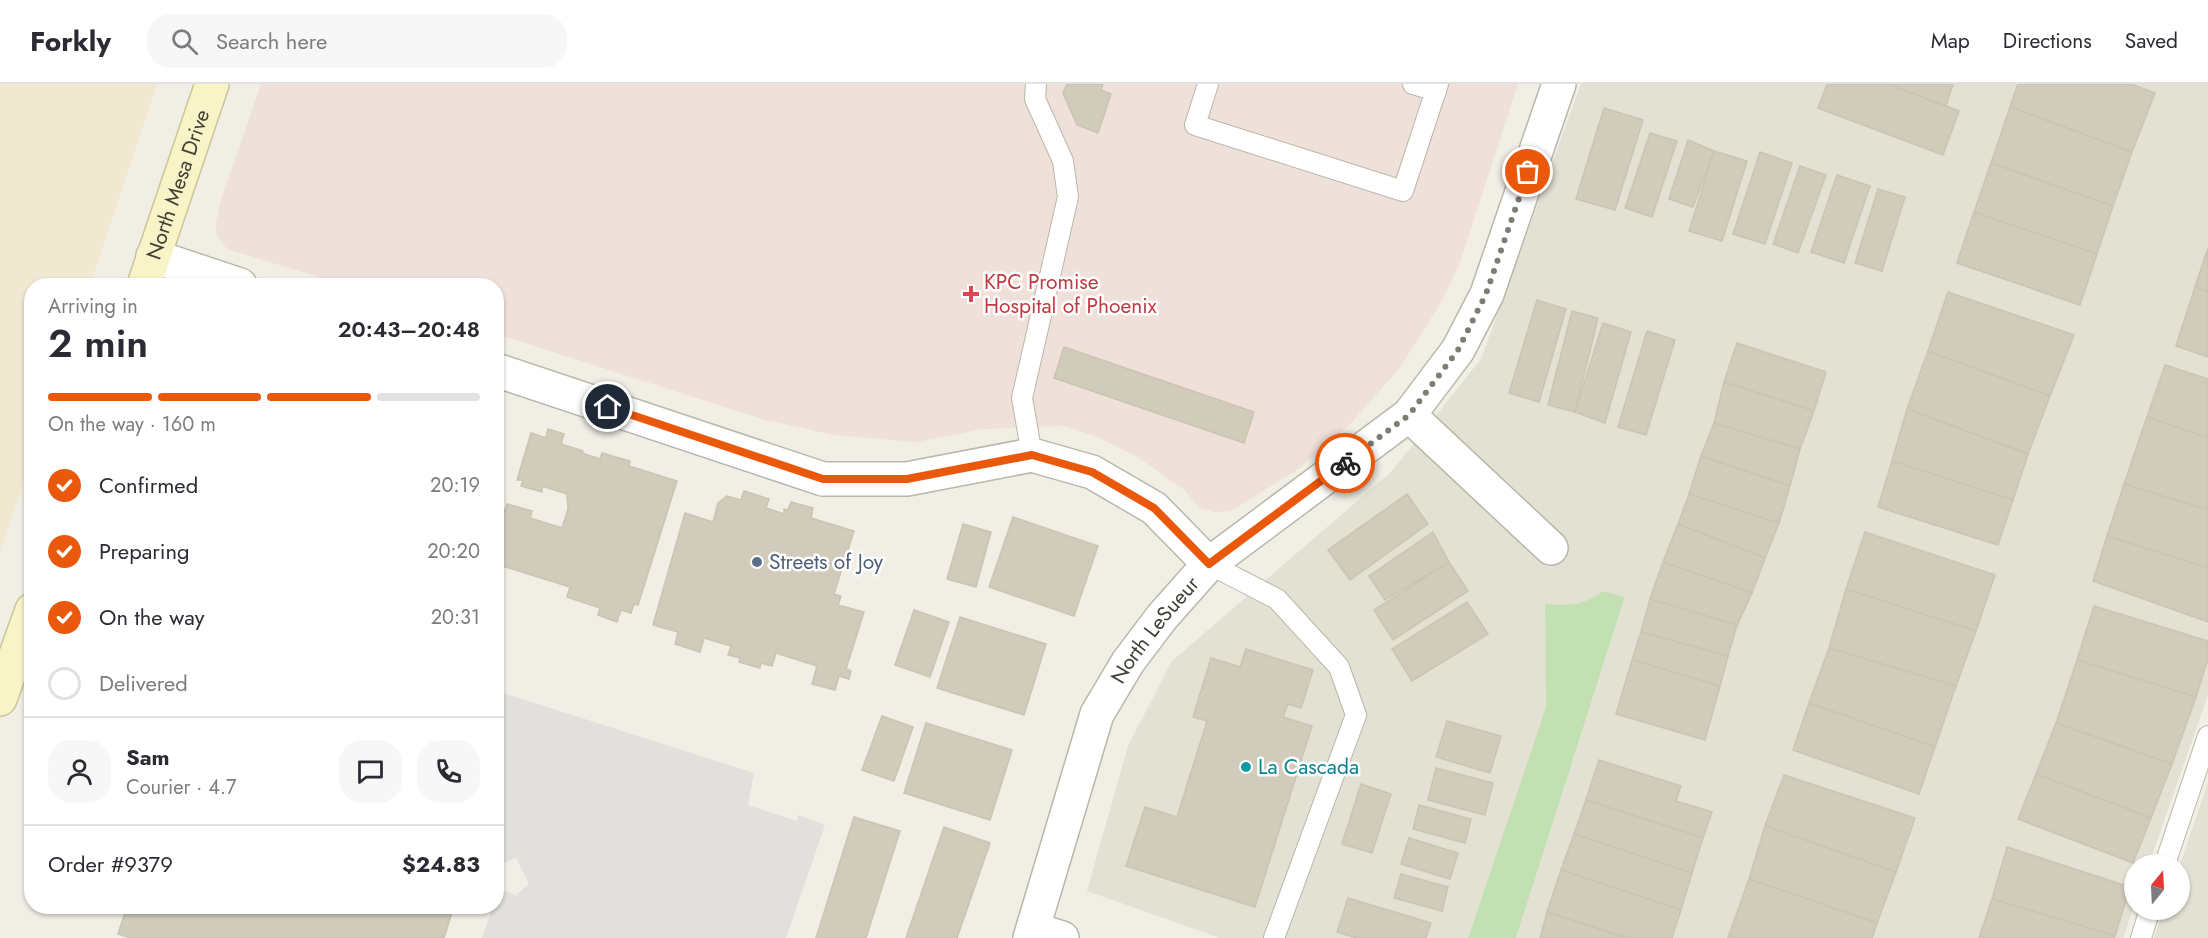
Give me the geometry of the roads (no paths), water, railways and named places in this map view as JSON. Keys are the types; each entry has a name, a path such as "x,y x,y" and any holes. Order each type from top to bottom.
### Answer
{"main road":[{"name":"North Mesa Drive","path":"148,271 212,84"},
{"path":"0,699 24,632"}],"street":[{"name":"North LeSueur","path":"1042,935 1097,714 1128,662 1162,616 1209,564 1409,415 1458,350 1486,294 1559,84"},
{"path":"148,271 194,278"},
{"path":"504,373 823,479 907,479 1032,455 1092,472 1154,508 1209,564"},
{"path":"1409,415 1551,548"}],"lane":[{"path":"1032,455 1022,398 1068,197 1063,161 1035,99 1036,84"},
{"path":"1208,84 1195,124 1404,191 1437,87 1413,84"},
{"path":"1209,564 1277,599 1339,667 1356,714 1274,938"},
{"path":"2168,854 2208,736"},
{"path":"2140,938 2146,920"}],"place":[{"name":"KPC Promise Hospital of Phoenix","path":"971,294"},
{"name":"Streets of Joy","path":"757,562"},
{"name":"La Cascada","path":"1246,767"}]}
